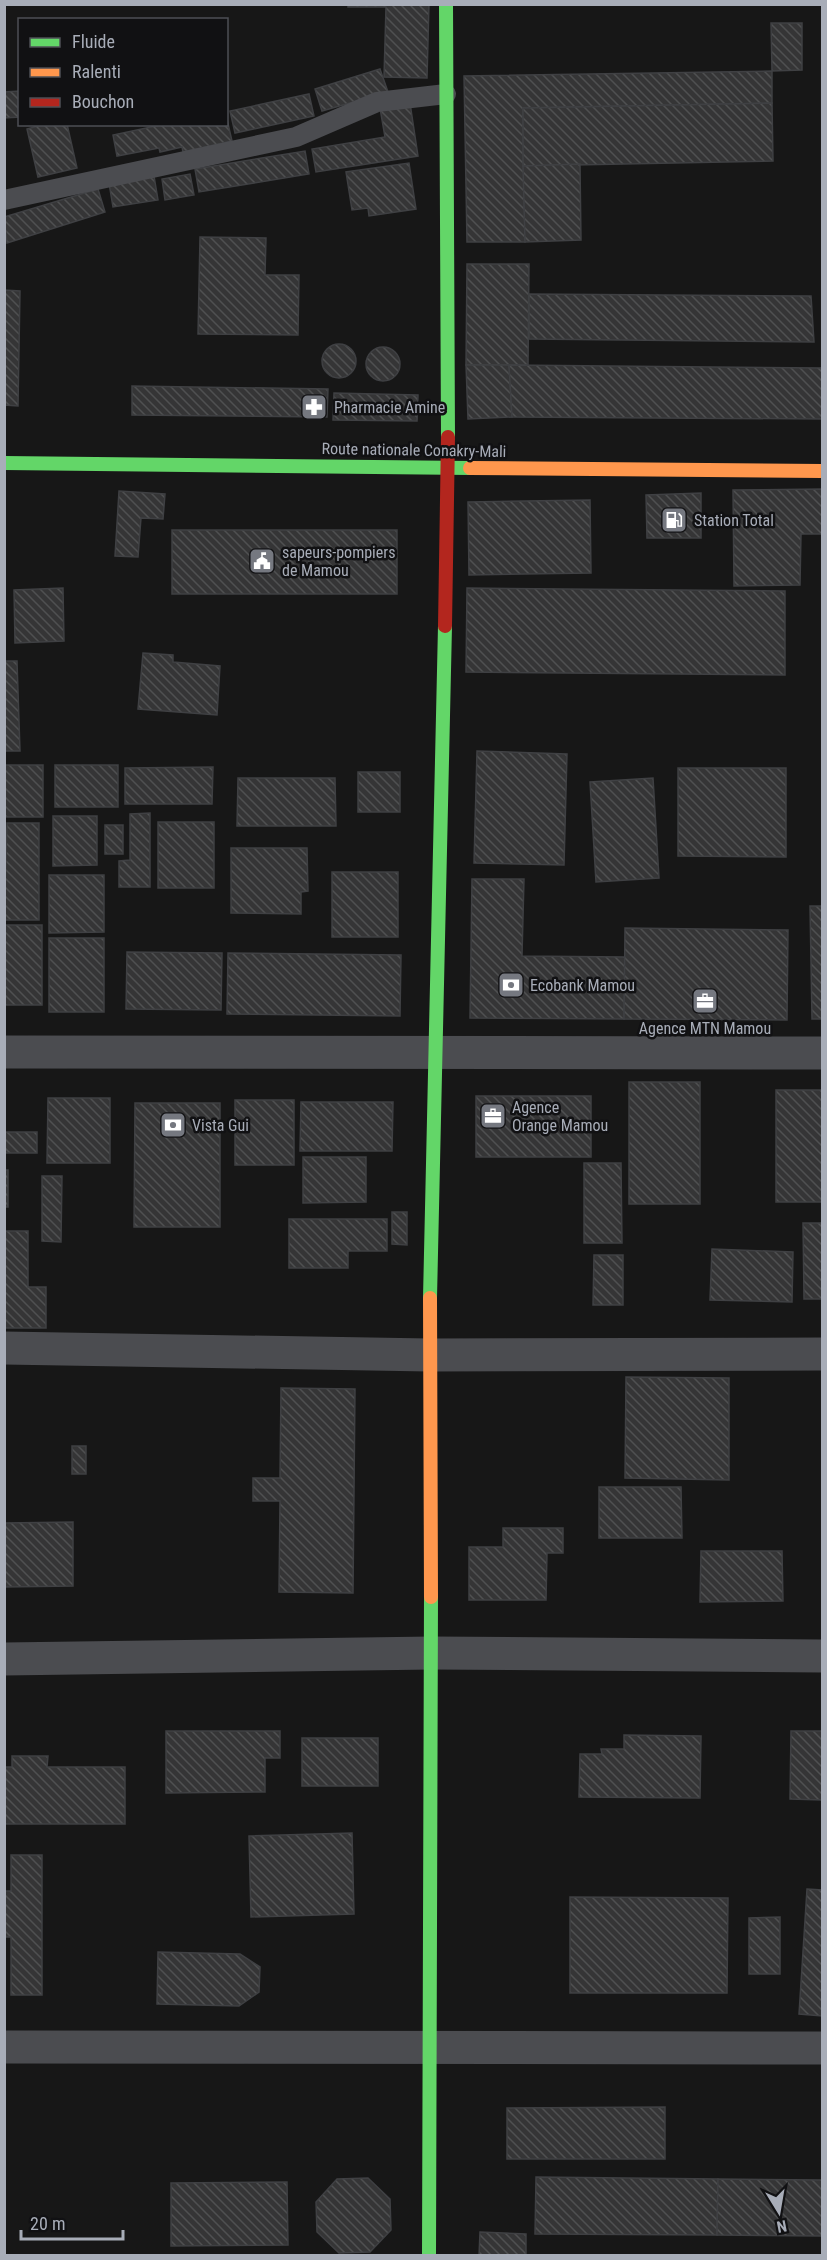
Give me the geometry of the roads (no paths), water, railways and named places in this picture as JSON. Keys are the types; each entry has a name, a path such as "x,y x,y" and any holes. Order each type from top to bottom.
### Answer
{"main road":[{"path":"429,2256 432,1653 429,1355 448,467 446,4"},
{"name":"Route nationale Conakry-Mali","path":"4,463 822,471"}],"street":[{"path":"4,1052 822,1053"},
{"path":"4,1348 429,1355 822,1354"},
{"path":"4,1659 432,1653 822,1656"},
{"path":"4,2047 822,2048"}],"lane":[{"path":"4,200 296,137 377,102 446,94"}],"place":[{"name":"Pharmacie Amine","path":"314,407"},
{"name":"Station Total","path":"674,520"},
{"name":"sapeurs-pompiers de Mamou","path":"262,561"},
{"name":"Ecobank Mamou","path":"511,985"},
{"name":"Agence MTN Mamou","path":"705,1001"},
{"name":"Agence Orange Mamou","path":"493,1116"},
{"name":"Vista Gui","path":"173,1125"}]}
